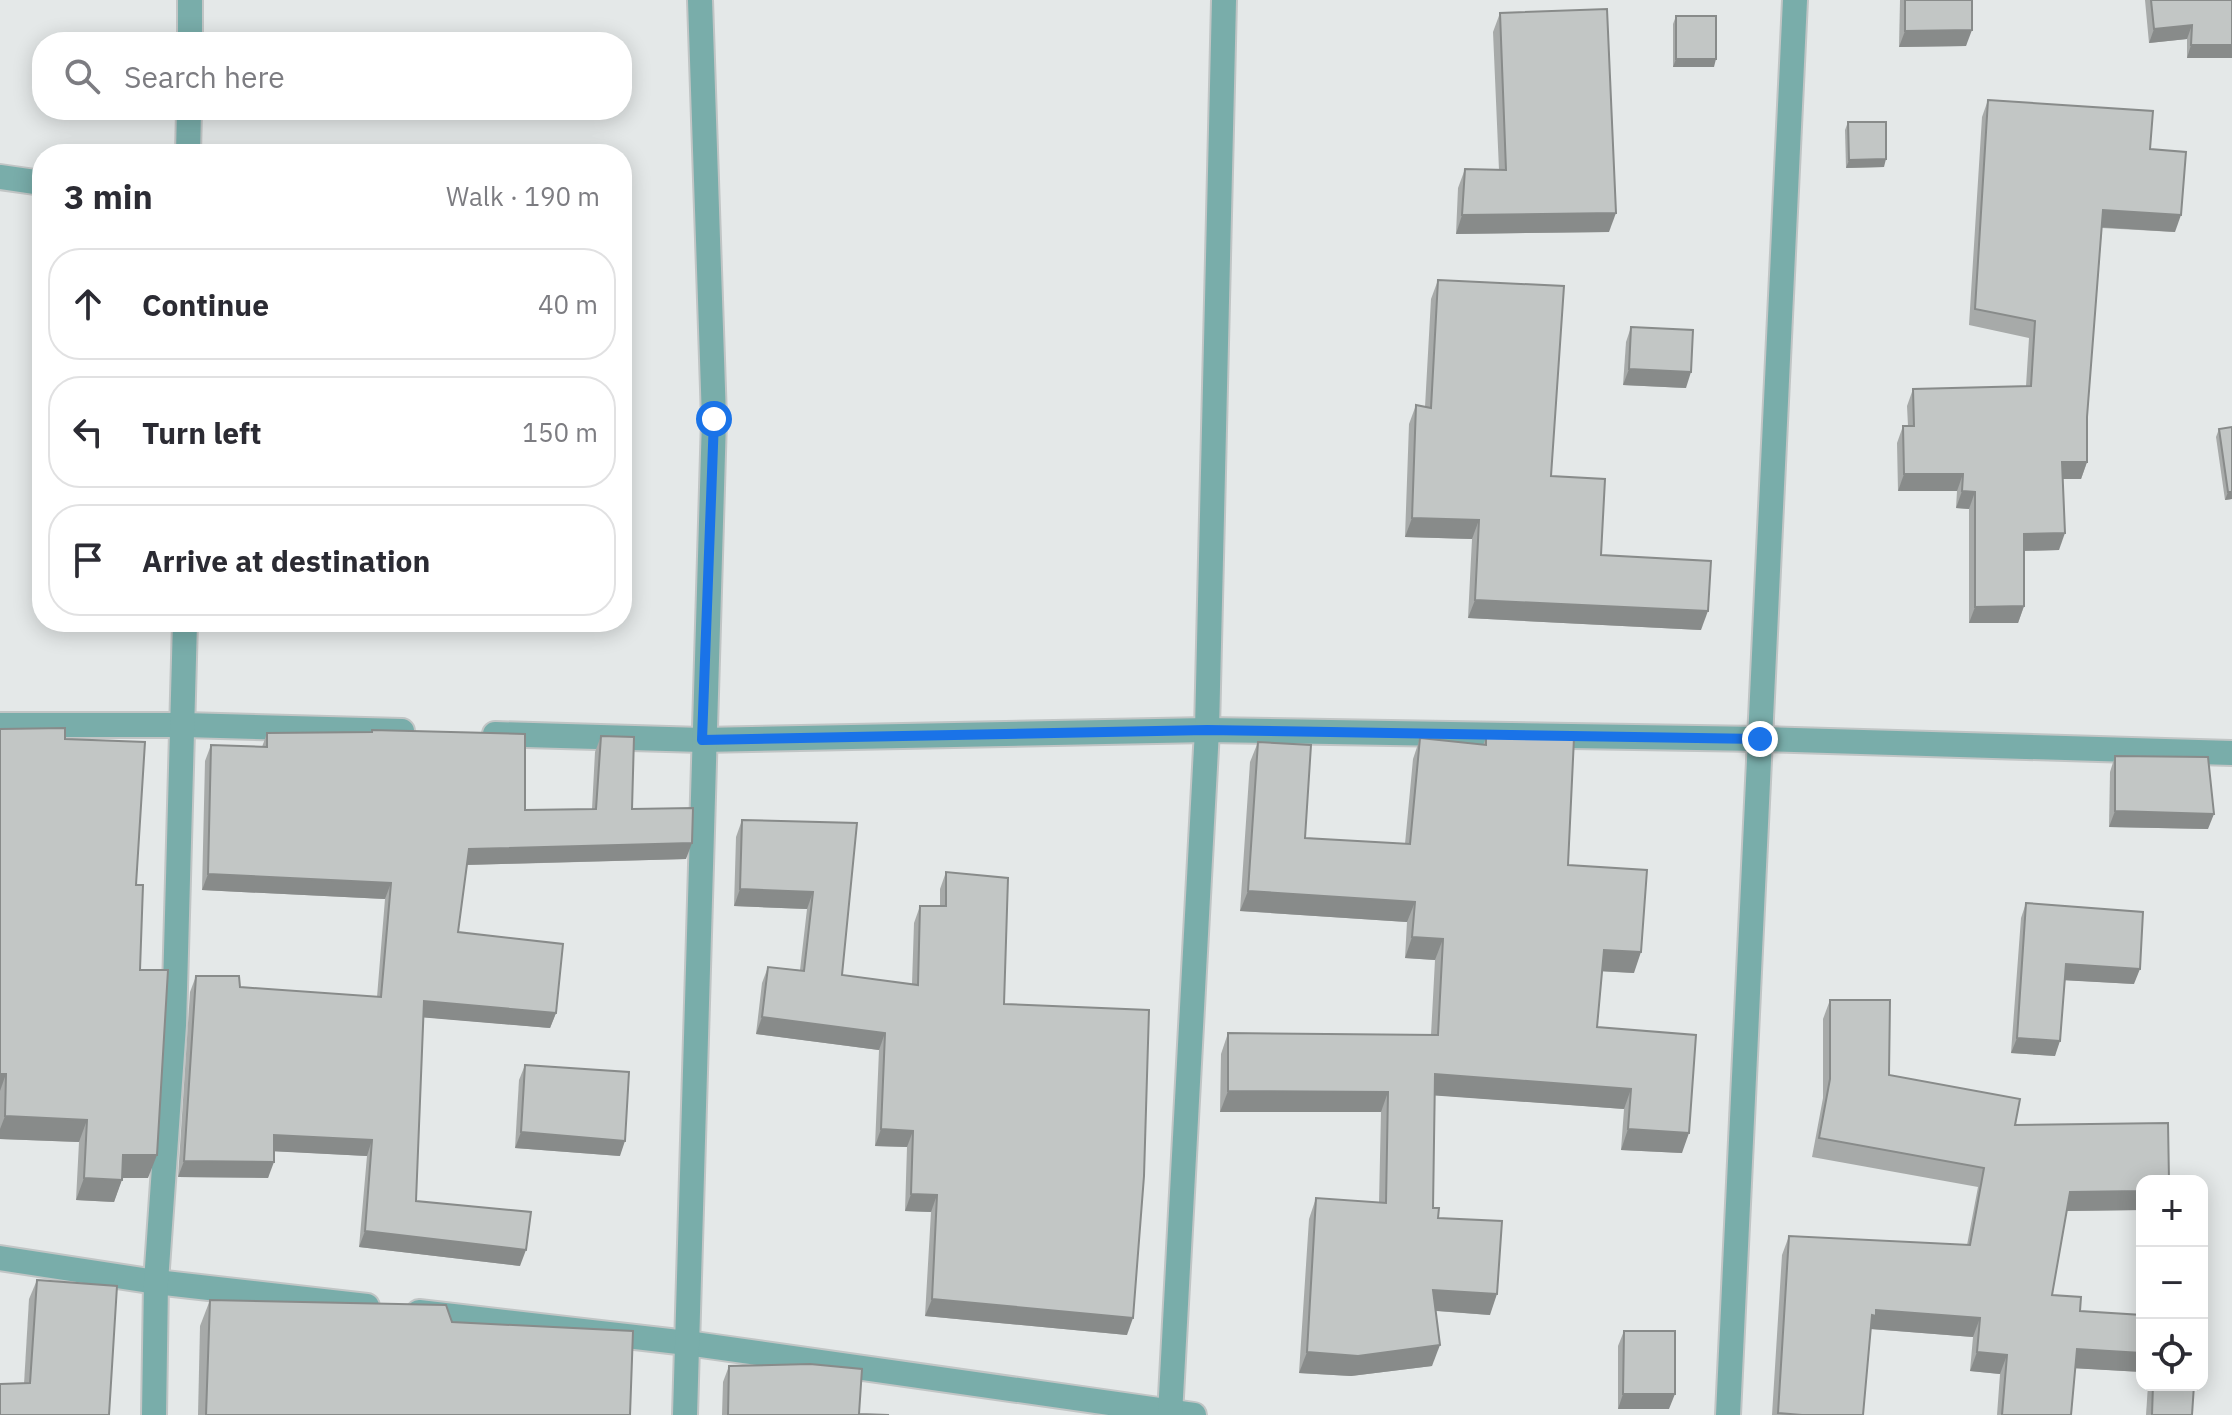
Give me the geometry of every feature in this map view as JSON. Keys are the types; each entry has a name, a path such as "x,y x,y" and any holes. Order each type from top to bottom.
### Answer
{"street":[{"path":"190,0 190,32"},
{"path":"685,1415 702,740 714,419 700,0"},
{"path":"0,1258 156,1282 687,1343 1178,1414 1207,730 1224,0"},
{"path":"1728,1415 1795,0"},
{"path":"188,144 189,120"},
{"path":"0,177 32,182"},
{"path":"154,1415 156,1282 174,1025 185,725 185,632"},
{"path":"0,725 185,725 423,732"},
{"path":"471,733 702,740 1207,730 1760,739 2232,753"}],"building":[{"path":"1905,0 1972,0 1972,30 1905,31"},
{"path":"2151,0 2232,0 2232,45 2191,45 2192,25 2154,29"},
{"path":"1607,9 1616,213 1462,215 1465,169 1506,170 1500,13"},
{"path":"1676,16 1716,16 1716,59 1676,59"},
{"path":"1988,100 2153,111 2150,149 2186,152 2181,215 2103,210 2087,417 2087,462 2062,462 2065,533 2024,534 2024,606 1975,607 1975,492 1962,491 1963,474 1904,474 1903,426 1914,426 1913,389 2031,386 2035,321 1975,309"},
{"path":"1848,122 1886,122 1886,159 1849,160"},
{"path":"1438,280 1564,286 1551,476 1605,479 1601,555 1711,561 1708,611 1475,600 1479,520 1412,518 1416,405 1431,408"},
{"path":"1631,327 1693,330 1691,372 1629,369"},
{"path":"2232,427 2232,492 2228,492 2219,429"},
{"path":"65,728 65,739 145,742 136,885 143,885 140,970 168,970 157,1155 123,1155 122,1180 84,1178 87,1120 5,1116 6,1074 0,1074 0,729"},
{"path":"372,730 525,734 525,810 596,809 601,736 634,737 632,809 693,808 692,843 469,849 458,932 563,944 556,1013 424,1001 416,1201 531,1212 526,1250 365,1231 372,1140 274,1135 274,1162 184,1161 196,976 239,976 240,987 381,997 391,883 208,874 211,745 267,747 267,733"},
{"path":"1420,738 1486,745 1486,738 1574,738 1568,865 1647,870 1641,952 1604,950 1597,1027 1696,1035 1689,1133 1628,1129 1631,1089 1435,1074 1433,1208 1439,1208 1438,1218 1502,1221 1497,1294 1433,1290 1440,1345 1358,1356 1307,1352 1316,1198 1386,1203 1388,1092 1228,1091 1228,1033 1438,1035 1443,939 1412,937 1415,902 1248,891 1258,742 1311,745 1305,838 1410,844"},
{"path":"2115,756 2208,757 2214,814 2115,811"},
{"path":"742,820 857,823 842,975 918,985 920,906 946,906 946,872 1008,878 1004,1004 1149,1010 1144,1176 1133,1318 932,1299 937,1195 911,1194 913,1131 881,1129 885,1033 762,1017 768,967 804,971 813,892 740,889"},
{"path":"2026,903 2143,912 2140,969 2066,964 2060,1041 2017,1038"},
{"path":"1830,1000 1890,1000 1889,1075 2020,1099 2015,1125 2168,1123 2169,1175 2136,1175 2136,1191 2070,1192 2052,1295 2081,1297 2080,1311 2136,1315 2136,1353 2077,1349 2071,1415 2002,1415 2007,1355 1977,1352 1980,1318 1876,1310 1876,1316 1872,1315 1863,1415 1778,1413 1789,1236 1970,1245 1984,1168 1819,1138 1830,1079"},
{"path":"525,1065 629,1072 625,1141 521,1132"},
{"path":"37,1280 117,1286 109,1415 0,1415 0,1384 30,1383"},
{"path":"210,1300 446,1305 452,1322 633,1331 630,1415 206,1415"},
{"path":"1624,1331 1675,1331 1675,1394 1623,1394"},
{"path":"810,1364 862,1369 859,1414 889,1415 728,1415 729,1366"},
{"path":"2153,1391 2194,1391 2192,1415 2152,1415"}],"route":[{"path":"714,419 702,740 1207,730 1760,739"}]}
